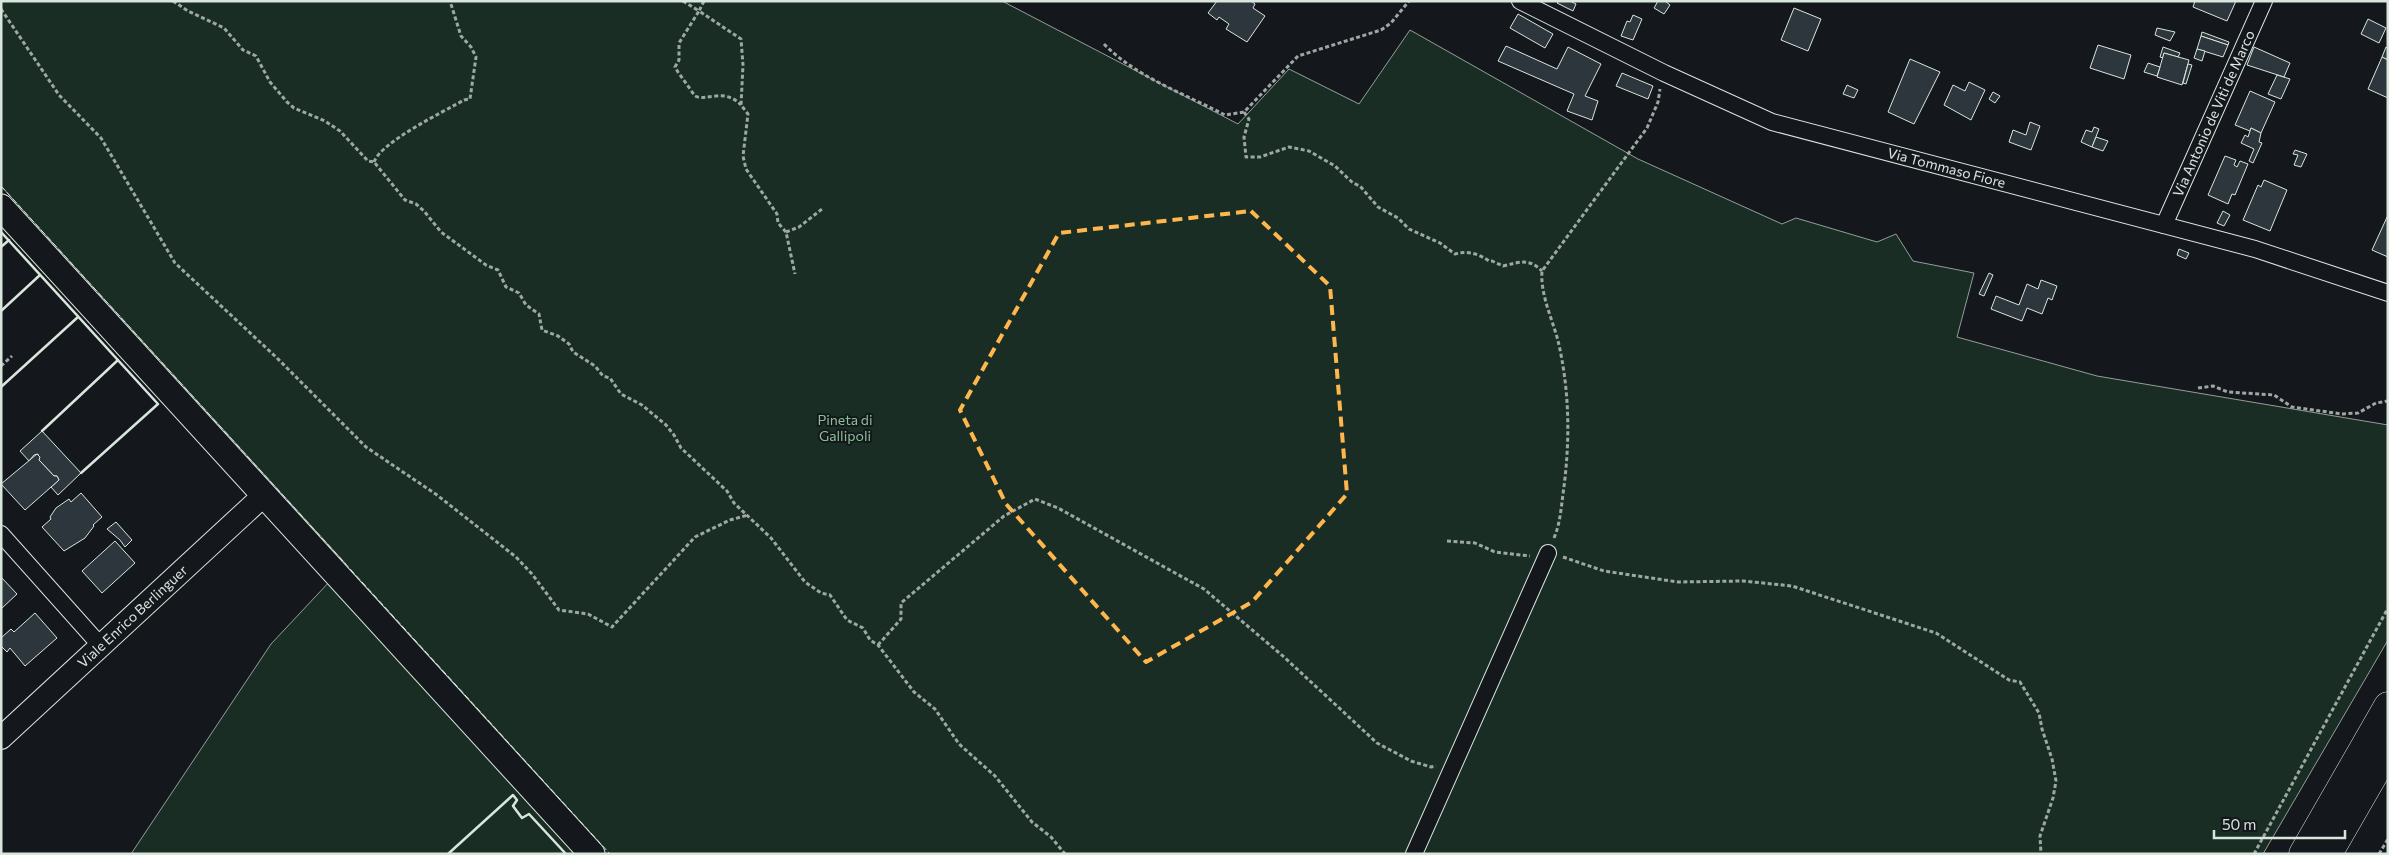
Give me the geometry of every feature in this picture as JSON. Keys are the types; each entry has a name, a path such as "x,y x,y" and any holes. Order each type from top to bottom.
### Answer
{"highway":[{"path":"2303,854 2388,706"},
{"path":"2328,854 2388,750"}],"main road":[{"path":"1,207 592,854"}],"street":[{"name":"Via Tommaso Fiore","path":"1520,1 1664,73 1772,122 2255,248 2388,293"},
{"name":"Via Antonio de Viti de Marco","path":"2164,225 2264,1"},
{"name":"Viale Enrico Berlinguer","path":"1,738 264,496"},
{"path":"1,534 100,645"},
{"path":"1414,854 1546,557"}],"path":[{"path":"174,1 188,11 224,28 243,50 256,56 270,82 287,102 294,108 325,121 340,131 368,161 374,162 405,200 416,204 424,211 441,232 486,265 498,270 506,287 519,293 526,305 539,314 542,330 558,336 569,344 573,352 595,366 603,376 610,378 621,394 642,406 666,426 674,435 681,448 727,491 734,503 771,538 805,582 821,593 830,595 847,620 863,628 870,640 878,645 914,692 935,709 958,744 995,776 1032,822 1051,837 1065,854"},
{"path":"374,162 397,137 409,133 464,100 470,99 476,56 461,36 450,1"},
{"path":"683,1 741,39 744,65 741,105"},
{"path":"704,1 679,43 679,60 675,67 699,99 720,94 741,105 748,114 743,156 746,169 777,214 778,223 786,232 795,274"},
{"path":"1104,44 1116,56 1137,70 1225,115 1244,112 1298,56 1381,30 1391,24 1409,1"},
{"path":"1,9 59,95 101,138 175,263 276,358 366,447 437,495 516,557 532,574 559,610 588,614 612,627 694,537 730,520 748,516"},
{"path":"1546,557 1559,526 1567,467 1569,422 1565,376 1542,271 1618,165 1634,147 1647,128 1658,102"},
{"path":"1244,112 1249,123 1244,137 1246,157 1260,157 1289,147 1309,151 1335,166 1353,183 1360,186 1378,207 1398,218 1409,229 1440,243 1455,254 1482,256 1489,261 1492,260 1503,266 1523,260 1528,261 1542,271"},
{"path":"786,232 799,227 822,209"},
{"path":"1,366 12,356"},
{"path":"2198,388 2213,386 2228,392 2274,395 2292,407 2342,414 2358,412 2376,403 2388,401"},
{"path":"878,645 901,619 900,603 1004,516 1035,499 1058,508 1204,589 1284,657 1377,743 1411,761 1431,767 1453,763"},
{"path":"1447,541 1475,543 1495,552 1546,557 1604,571 1678,582 1743,582 1792,586 1936,633 2009,680 2020,682 2040,713 2040,721 2052,759 2056,781 2053,798 2040,836 2041,854"},
{"path":"2254,854 2388,608"},
{"path":"2379,854 2388,839"}],"highlighted area":[{"path":"1251,211 1330,286 1347,494 1252,602 1146,662 1006,504 960,410 1059,233"}],"green space":[{"name":"Pineta di Gallipoli","path":"1,1 1002,1 1238,124 1289,69 1359,104 1410,30 1638,159 1782,224 1796,218 1877,242 1896,234 1913,261 1974,273 1957,337 2097,376 2388,425 2388,640 2263,854 131,854 271,644 346,564 1,186"}],"building":[{"path":"1217,1 1251,1 1255,4 1253,8 1265,16 1247,42 1226,29 1229,24 1219,17 1217,20 1208,13"},
{"path":"1559,1 1570,1 1576,4 1573,11 1557,3"},
{"path":"1658,1 1665,1 1670,5 1664,14 1654,8"},
{"path":"2195,1 2236,1 2227,21 2193,7"},
{"path":"1794,8 1821,19 1808,51 1781,40"},
{"path":"1518,14 1553,34 1545,48 1510,28"},
{"path":"1633,15 1642,19 1633,40 1621,36 1627,21 1630,22"},
{"path":"2368,19 2386,28 2379,43 2361,34"},
{"path":"2157,28 2175,32 2170,41 2155,35"},
{"path":"2202,32 2229,42 2228,45 2201,36"},
{"path":"2201,36 2228,45 2223,57 2197,49"},
{"path":"2098,45 2131,55 2124,79 2090,68"},
{"path":"1506,46 1557,69 1568,47 1601,64 1585,96 1598,101 1592,120 1567,111 1574,94 1498,61"},
{"path":"2163,47 2180,53 2178,57 2164,53 2163,58 2160,57"},
{"path":"2254,47 2290,63 2284,77 2247,65"},
{"path":"2386,47 2388,48 2388,60 2382,57"},
{"path":"2197,49 2205,51 2202,61 2194,58"},
{"path":"2164,53 2189,60 2182,85 2157,77"},
{"path":"2382,57 2388,60 2388,98 2368,89"},
{"path":"1910,59 1940,72 1914,124 1888,112"},
{"path":"2148,63 2160,67 2157,76 2144,72"},
{"path":"2188,64 2192,65 2186,84 2183,83"},
{"path":"1622,73 1653,86 1648,99 1616,86"},
{"path":"2277,75 2290,79 2281,99 2268,94"},
{"path":"1969,82 1985,90 1971,120 1944,105 1953,85 1965,91"},
{"path":"1847,85 1858,90 1854,98 1843,94"},
{"path":"2250,91 2275,102 2261,133 2251,128 2250,131 2235,125"},
{"path":"1993,92 2000,96 1995,103 1989,99"},
{"path":"2030,122 2040,126 2031,150 2009,142 2013,130 2026,135"},
{"path":"2094,127 2099,129 2092,147 2081,142 2086,130 2092,132"},
{"path":"2251,128 2261,133 2259,142 2262,143 2253,163 2249,161 2254,149 2241,143 2245,135 2248,137"},
{"path":"2096,137 2108,141 2103,151 2092,147"},
{"path":"2295,150 2307,154 2301,167 2294,165 2298,155 2293,154"},
{"path":"2225,156 2236,160 2234,165 2237,167 2240,161 2248,164 2235,195 2232,194 2228,204 2208,195"},
{"path":"2264,180 2287,190 2270,231 2243,220 2258,185 2261,187"},
{"path":"2223,211 2230,215 2224,226 2217,223"},
{"path":"2388,215 2388,257 2372,250"},
{"path":"2179,249 2189,253 2186,259 2177,255"},
{"path":"1989,273 1993,275 1984,296 1979,294"},
{"path":"2041,280 2057,286 2052,300 2048,298 2042,314 2027,308 2022,321 1991,309 1996,296 2019,305 2027,284 2038,289"},
{"path":"42,431 81,473 58,495 51,487 59,480 39,460 38,454 34,455 29,461 20,451"},
{"path":"37,454 40,457 39,460 59,480 25,510 1,484"},
{"path":"81,493 102,517 93,525 85,538 64,551 42,527 51,519 50,517 56,508 69,499 71,502"},
{"path":"116,522 132,540 125,547 107,529"},
{"path":"115,541 135,563 102,593 82,571"},
{"path":"1,577 17,594 1,609"},
{"path":"35,613 57,638 25,666 10,648 7,652 1,646 1,638 11,629 14,632"}],"fence":[{"path":"1,186 610,854"}],"wall":[{"path":"1,232 158,404 81,473"},
{"path":"1,247 9,240"},
{"path":"1,311 40,275"},
{"path":"1,387 78,317"},
{"path":"42,431 118,360"},
{"path":"448,854 513,795 517,800 513,806 522,818 529,814 566,854"}]}
